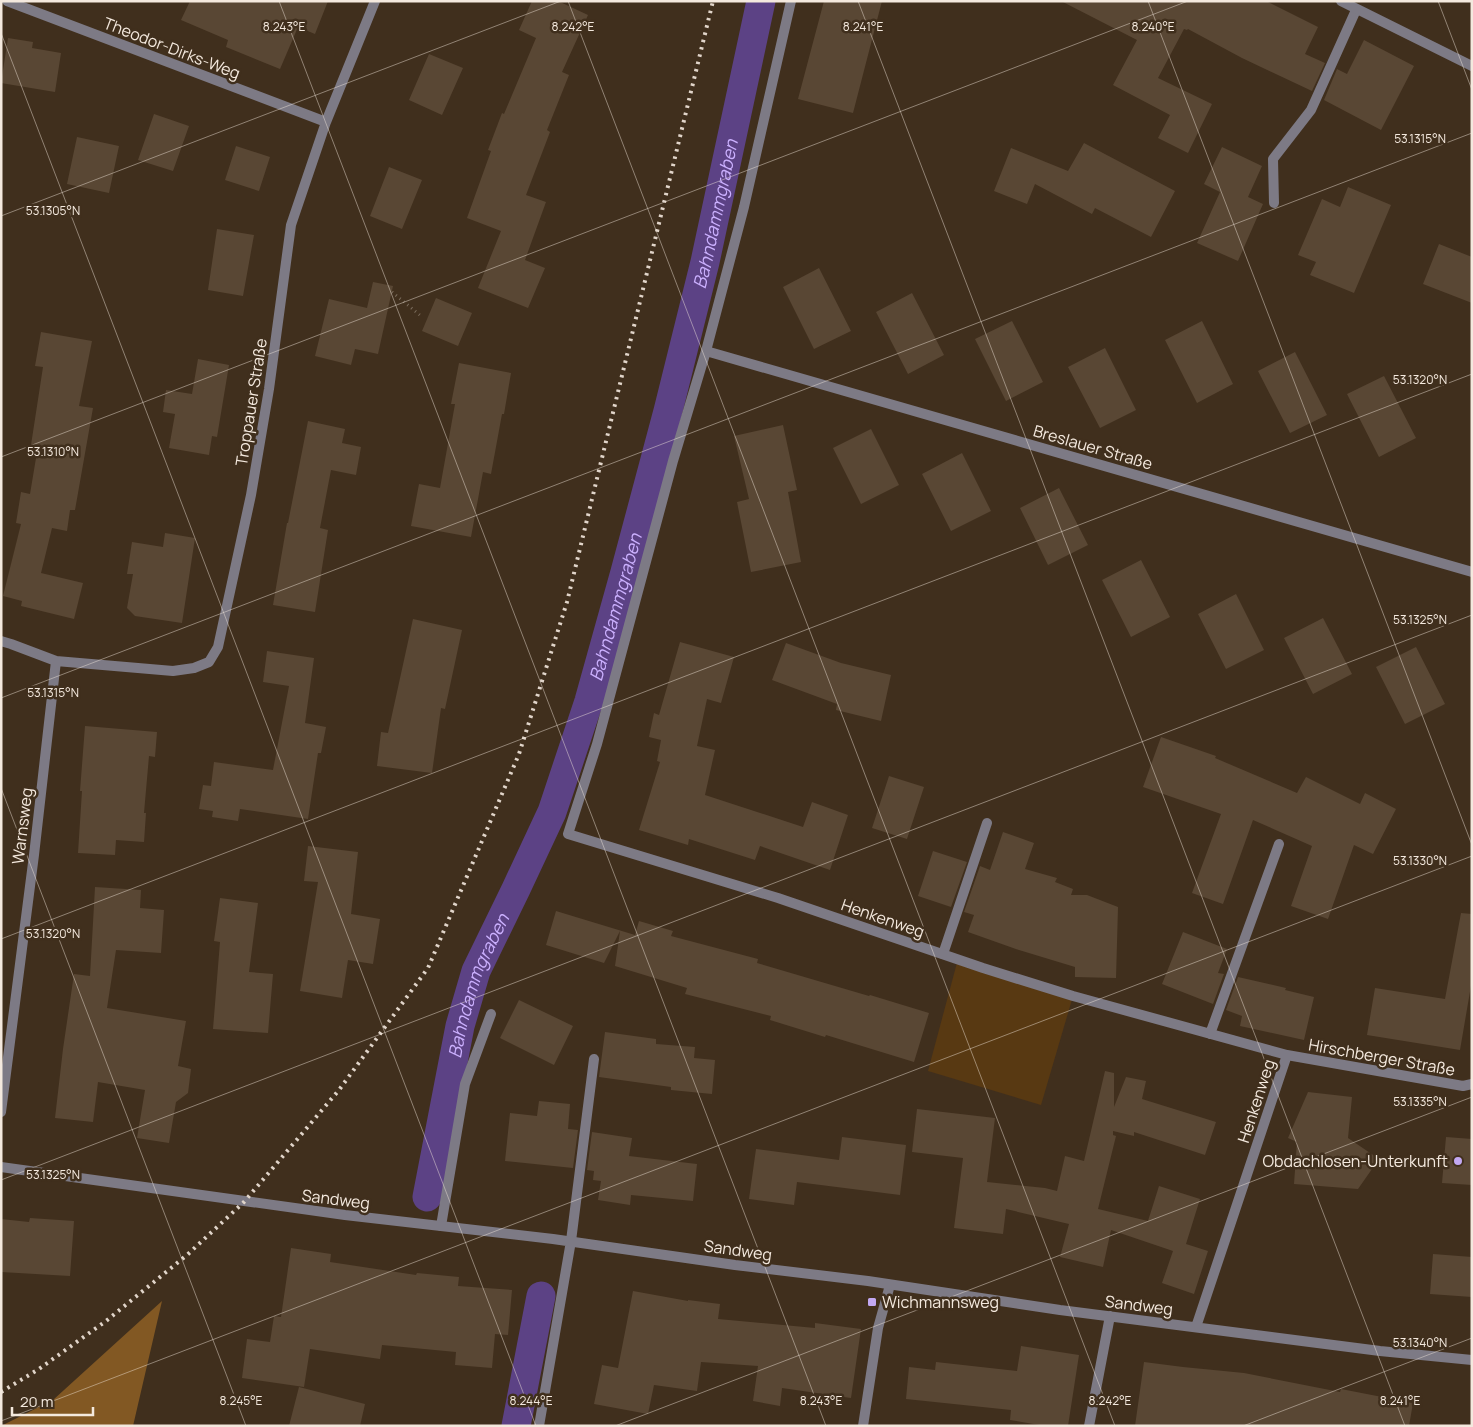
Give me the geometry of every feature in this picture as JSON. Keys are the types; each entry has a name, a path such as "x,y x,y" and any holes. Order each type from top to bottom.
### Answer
{"street":[{"name":"Theodor-Dirks-Weg","path":"7,1 326,122"},
{"name":"Troppauer Straße","path":"56,662 173,671 194,668 208,662 218,647 252,495 269,389 291,225 326,122 375,1"},
{"path":"706,351 744,207 791,1"},
{"path":"1341,1 1472,66"},
{"path":"1274,203 1273,158 1311,110 1356,10"},
{"name":"Henkenweg","path":"706,351 673,461 597,744 568,834 778,898 1073,996 1287,1055 1196,1327"},
{"name":"Breslauer Straße","path":"706,351 1472,572"},
{"path":"1,641 56,662"},
{"name":"Warnsweg","path":"1,1112 34,855 56,662"},
{"path":"943,954 987,823"},
{"path":"1210,1034 1279,844"},
{"path":"441,1226 465,1084 491,1014"},
{"name":"Hirschberger Straße","path":"1287,1055 1463,1086 1472,1084"},
{"path":"539,1426 571,1241 594,1059"},
{"name":"Sandweg","path":"1,1167 345,1216 571,1241 735,1266 890,1285 1060,1310 1380,1351 1472,1360"},
{"path":"862,1426 878,1328 890,1285"},
{"path":"1089,1426 1110,1316"}],"path":[{"path":"392,292 421,316"}],"shaded area":[{"path":"958,959 1073,996 1041,1105 928,1071"},
{"path":"162,1301 133,1426 1,1426 53,1400"}],"building":[{"path":"190,1 328,1 315,34 298,27 280,69 226,47 228,40 181,20"},
{"path":"532,1 558,1 588,15 562,72 569,75 547,130 550,132 526,195 546,202 525,260 545,268 528,308 478,288 501,231 467,218 491,151 488,150 502,113 504,114 536,38 519,30"},
{"path":"824,1 882,1 853,113 798,99"},
{"path":"1061,1 1266,1 1318,27 1305,54 1325,63 1312,91 1242,58 1188,29 1184,29 1158,78 1212,104 1188,153 1158,138 1170,115 1113,85 1137,40"},
{"path":"8,38 33,42 32,48 61,53 55,92 1,83"},
{"path":"1364,40 1414,66 1381,130 1324,100 1337,69 1347,74"},
{"path":"429,54 463,68 442,115 409,100"},
{"path":"154,114 189,126 173,171 138,160"},
{"path":"77,137 119,146 109,193 67,184"},
{"path":"1084,143 1175,191 1151,237 1095,208 1092,214 1035,184 1027,204 994,191 1011,148 1068,171"},
{"path":"236,146 270,157 259,191 225,180"},
{"path":"1222,147 1262,166 1248,197 1263,204 1238,261 1197,243 1220,192 1204,184"},
{"path":"389,167 422,180 402,229 370,216"},
{"path":"1348,187 1391,205 1354,293 1310,275 1316,262 1298,255 1322,199 1340,207"},
{"path":"217,229 254,235 243,296 208,290"},
{"path":"1439,244 1472,257 1472,303 1423,284"},
{"path":"819,268 851,331 814,349 783,287"},
{"path":"373,282 393,286 378,354 355,349 351,365 315,356 329,299 367,308"},
{"path":"912,293 944,355 908,374 876,312"},
{"path":"436,298 472,313 458,346 422,331"},
{"path":"1012,321 1043,382 1006,401 975,339"},
{"path":"1202,321 1233,384 1197,403 1165,340"},
{"path":"41,332 92,341 79,406 93,408 75,510 70,510 67,531 52,528 41,573 83,583 74,619 21,606 22,601 3,596 21,524 16,523 21,492 30,494 38,446 31,445 43,367 35,366"},
{"path":"1105,348 1136,410 1100,428 1068,367"},
{"path":"1295,352 1327,415 1290,433 1258,371"},
{"path":"198,359 229,365 217,437 212,436 209,455 169,448 175,414 163,412 166,390 192,394"},
{"path":"459,363 511,373 491,474 483,472 471,537 411,526 419,484 440,488 455,404 451,404"},
{"path":"1384,376 1416,438 1379,457 1347,394"},
{"path":"308,421 345,429 342,443 361,447 356,475 331,470 320,528 328,530 315,612 273,605 287,523"},
{"path":"783,425 797,490 788,492 801,562 751,572 737,502 749,499 734,436"},
{"path":"871,429 899,485 861,504 833,448"},
{"path":"962,453 991,511 951,531 922,474"},
{"path":"1059,488 1088,545 1048,565 1020,508"},
{"path":"165,533 195,538 182,623 135,616 127,608 133,574 127,574 132,542 163,547"},
{"path":"1141,560 1170,617 1131,637 1102,580"},
{"path":"1236,594 1264,650 1226,669 1198,614"},
{"path":"1323,618 1352,674 1313,694 1284,638"},
{"path":"413,619 462,630 445,709 441,708 432,773 377,766 381,732 388,733"},
{"path":"680,642 734,657 721,703 707,699 697,746 715,750 705,795 803,827 812,802 848,815 830,870 760,846 755,860 689,839 688,845 639,830 660,762 657,761 661,740 649,737 654,713 659,715"},
{"path":"786,643 841,663 891,675 881,721 836,710 837,704 772,680"},
{"path":"1416,647 1445,704 1405,724 1376,667"},
{"path":"267,651 314,658 305,723 326,727 321,753 318,753 308,819 240,809 238,821 212,817 213,811 199,809 203,785 211,786 214,762 273,770 289,686 263,682"},
{"path":"85,726 157,732 155,757 149,756 144,813 146,813 144,842 116,840 115,855 78,853"},
{"path":"1161,737 1216,756 1215,758 1297,793 1306,777 1360,804 1365,793 1396,809 1373,854 1354,845 1328,919 1291,906 1312,846 1253,820 1223,904 1192,893 1221,814 1143,787"},
{"path":"889,776 924,787 907,839 872,828"},
{"path":"1003,832 1034,843 1025,869 1057,878 1055,882 1073,889 1071,895 1087,895 1118,907 1116,978 1075,977 1075,967 968,932 974,915 964,912 980,866 990,870"},
{"path":"308,846 358,852 351,914 380,919 373,964 348,960 342,998 300,991 318,882 304,881"},
{"path":"933,851 967,862 951,907 918,896"},
{"path":"95,887 141,890 140,908 164,910 161,953 116,950 107,1008 186,1021 178,1066 191,1069 188,1093 176,1102 169,1143 137,1138 145,1090 98,1082 93,1122 55,1118 74,974 90,976"},
{"path":"220,898 258,903 249,972 273,974 268,1033 213,1029 220,942 214,941"},
{"path":"556,911 635,935 639,921 673,931 671,936 758,959 757,963 929,1013 914,1062 770,1020 771,1016 685,994 687,988 615,966 620,931 604,963 546,945"},
{"path":"1461,913 1472,914 1472,980 1460,1050 1367,1035 1375,988 1445,999"},
{"path":"1183,932 1227,949 1218,973 1224,974 1213,1004 1162,984"},
{"path":"1238,977 1286,988 1285,990 1314,997 1304,1040 1240,1026 1242,1016 1226,1010"},
{"path":"519,1000 573,1026 554,1065 500,1038"},
{"path":"605,1032 656,1039 656,1044 695,1047 694,1058 715,1060 712,1094 671,1090 671,1087 599,1077"},
{"path":"1105,1071 1114,1073 1114,1107 1126,1077 1146,1081 1142,1099 1216,1122 1205,1155 1134,1132 1134,1136 1113,1131 1113,1135 1116,1136 1098,1209 1148,1221 1159,1186 1200,1199 1186,1244 1208,1251 1194,1294 1162,1283 1173,1251 1111,1230 1103,1267 1060,1257 1069,1224 1006,1209 1003,1234 954,1228 963,1158 912,1152 917,1109 995,1118 987,1182 1057,1191 1065,1156 1084,1161"},
{"path":"1308,1092 1352,1097 1348,1138 1379,1159 1358,1189 1294,1184 1297,1142 1288,1138"},
{"path":"539,1101 570,1104 568,1129 578,1130 573,1168 505,1161 510,1113 537,1116"},
{"path":"592,1132 632,1138 629,1156 697,1164 693,1201 631,1195 630,1205 598,1200 601,1181 593,1180 594,1171 587,1170"},
{"path":"842,1137 906,1145 900,1195 797,1182 794,1205 749,1199 756,1149 839,1160"},
{"name":"Obdachlosen-Unterkunft","path":"1446,1137 1472,1139 1472,1185 1442,1183"},
{"path":"30,1218 74,1221 70,1276 1,1272 1,1219 29,1222"},
{"path":"291,1248 331,1254 330,1262 416,1275 417,1273 459,1277 458,1286 512,1290 508,1335 495,1334 492,1368 455,1365 456,1352 382,1345 380,1359 310,1349 304,1387 242,1378 247,1339 270,1342 274,1316 281,1317"},
{"path":"1433,1254 1472,1257 1472,1297 1430,1294"},
{"path":"633,1291 688,1301 720,1304 718,1319 815,1328 815,1323 861,1329 851,1398 782,1388 780,1406 753,1401 758,1366 701,1362 697,1391 654,1385 648,1414 594,1404 602,1365 618,1368"},
{"path":"1021,1346 1079,1355 1068,1426 1045,1426 1010,1420 1011,1410 906,1399 909,1367 935,1370 936,1362 1017,1371"},
{"path":"1144,1362 1244,1373 1340,1392 1341,1389 1413,1403 1409,1426 1135,1426"},
{"path":"299,1387 365,1404 360,1426 289,1426"}],"waterway":[{"name":"Bahndammgraben","path":"427,1197 460,1026 476,971 552,812 589,701 668,411 705,262 761,1"},
{"name":"Bahndammgraben","path":"516,1426 541,1296"}],"railway":[{"path":"1,1392 39,1369 106,1321 187,1255 244,1202 339,1090 428,968 519,754 567,602 713,1"}],"place":[{"name":"Obdachlosen-Unterkunft","path":"1458,1161"},
{"name":"Wichmannsweg","path":"872,1302"}]}
